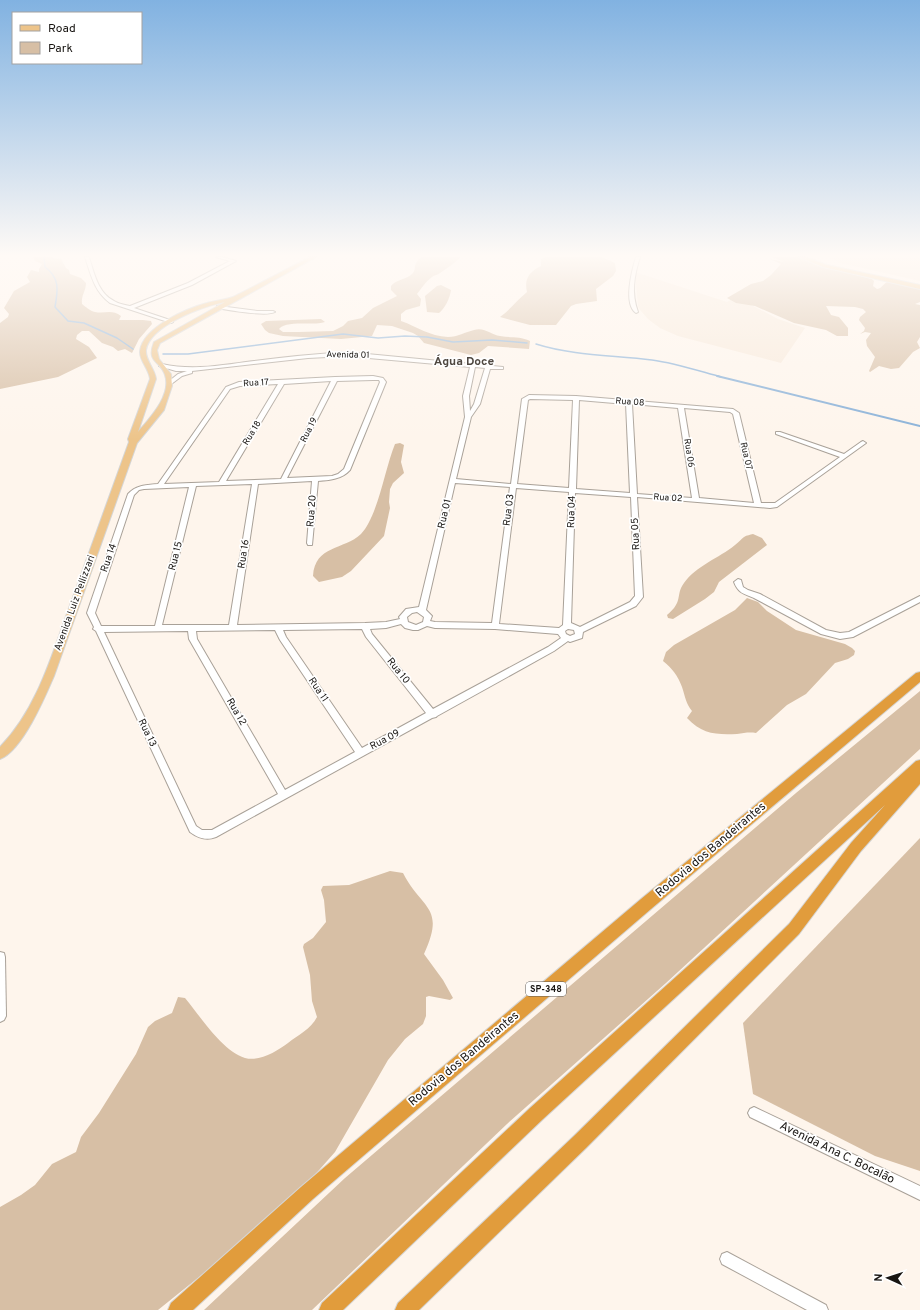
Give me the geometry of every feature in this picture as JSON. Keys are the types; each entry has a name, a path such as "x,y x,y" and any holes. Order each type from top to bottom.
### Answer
{"highway":[{"name":"Rodovia dos Bandeirantes","path":"178,1310 318,1183 652,899 920,676"},
{"path":"329,1310 536,1114 920,765"},
{"path":"405,1310 581,1141 784,940 856,847 920,775"}],"main road":[{"name":"Avenida Luiz Pellizzari","path":"0,754 23,729 37,704 51,670 133,442 132,439 153,377 145,359 143,348 151,335 177,318"},
{"name":"Avenida Luiz Pellizzari","path":"133,442 158,414 162,407 170,383 168,374 156,359 154,350 156,344 166,336 198,318"},
{"path":"141,413 147,416 158,414"}],"street":[{"path":"160,318 171,322"},
{"name":"Avenida 01","path":"162,366 176,369 196,370 308,356 346,354 501,368"},
{"path":"468,417 466,396 473,366"},
{"path":"468,417 480,396 488,367"},
{"name":"Avenida 01","path":"170,383 180,375 196,370"},
{"name":"Rua 17","path":"160,486 228,388 239,384 335,379 381,379 383,384 347,470 345,473 334,477 315,479"},
{"name":"Rua 19","path":"283,481 335,379"},
{"name":"Rua 18","path":"221,484 282,382"},
{"path":"469,384 483,385"},
{"path":"466,396 480,396"},
{"name":"Rua 08","path":"529,397 576,398 731,410"},
{"name":"Rua 03","path":"495,626 512,486 525,399 529,397"},
{"name":"Rua 04","path":"565,632 576,398"},
{"name":"Rua 05","path":"565,632 577,638 579,636 579,630 633,604 639,597 629,402"},
{"path":"466,404 476,404"},
{"name":"Rua 06","path":"681,406 696,500"},
{"name":"Rua 07","path":"731,410 736,413 758,505"},
{"name":"Rua 01","path":"422,611 468,417"},
{"path":"778,433 844,456"},
{"name":"Rua 02","path":"452,481 572,492 758,505 777,505 863,443"},
{"path":"160,486 315,479"},
{"name":"Rua 20","path":"310,543 315,479"},
{"name":"Rua 16","path":"233,626 255,482"},
{"name":"Rua 15","path":"158,627 193,485"},
{"name":"Rua 14","path":"97,629 91,613 131,494 136,490 160,486"},
{"path":"738,582 740,588 745,592 758,596 824,632 840,636 850,635 920,599"},
{"path":"412,610 422,611 428,616 426,623 418,628 413,628 405,624 403,621 403,617 408,611 412,610"},
{"path":"97,629 233,626 366,626 386,625 403,621"},
{"path":"426,623 435,625 495,626 565,632 574,626 579,630"},
{"name":"Rua 10","path":"366,626 369,636 433,715"},
{"name":"Rua 12","path":"191,627 193,639 284,796"},
{"name":"Rua 11","path":"278,627 283,638 361,753"},
{"name":"Rua 13","path":"97,629 193,829 200,834"},
{"name":"Rua 09","path":"200,834 213,834 433,715 551,649 565,632"},
{"path":"0,957 0,1016"},
{"name":"Avenida Ana C. Bocalão","path":"754,1113 920,1193"},
{"path":"727,1259 821,1310"}],"shaded area":[{"path":"776,318 805,328 781,363 678,336 660,328 648,319"}],"green space":[{"path":"6,318 120,318 119,320 151,321 152,324 139,339 132,353 125,349 118,351 113,347 102,343 89,331 82,331 77,335 76,339 89,347 97,358 58,377 0,389 0,323"},
{"path":"361,318 401,318 401,321 429,333 448,337 478,329 485,330 500,336 523,338 530,341 529,349 488,346 479,353 471,355 424,343 413,333 392,326 377,325 372,336 341,339 283,336 269,333 261,324 266,321 321,319 325,322 294,324 283,326 279,329 283,332 333,331 343,326 348,321"},
{"path":"504,318 561,318 556,325 530,325"},
{"path":"783,318 840,318 848,328 848,336 837,336 826,330 794,323"},
{"path":"860,318 920,318 920,337 917,342 920,348 913,352 899,368 891,369 879,366 870,372 869,371 875,357 867,346 866,340 871,333 865,332 860,334 865,328 859,320"},
{"path":"400,443 404,445 401,462 404,473 393,483 390,489 390,508 384,536 351,571 342,577 319,582 313,576 315,566 319,559 331,549 354,539 361,534 367,526 377,504 391,454 395,444"},
{"path":"753,534 762,538 767,545 719,582 714,592 705,599 673,619 668,618 667,615 676,606 681,587 689,577 701,567 729,550 744,537"},
{"path":"747,598 758,602 767,611 796,630 845,644 855,651 854,655 848,659 835,663 806,694 787,705 756,733 716,734 698,727 687,718 692,711 674,672 663,661 666,652 674,645 735,610"},
{"path":"920,691 920,749 666,983 507,1124 312,1310 204,1310 345,1178 796,793"},
{"path":"920,838 920,1171 875,1156 753,1094 743,1023"},
{"path":"390,871 403,873 410,885 429,909 433,926 424,954 443,980 453,998 450,1000 429,996 426,997 426,1016 423,1024 405,1039 388,1060 335,1152 268,1228 214,1265 158,1310 0,1310 0,1207 35,1185 52,1164 76,1152 81,1137 99,1113 136,1054 148,1027 155,1021 172,1013 178,997 185,998 220,1041 236,1054 251,1059 268,1055 279,1049 308,1028 317,1017 312,1001 310,975 303,947 304,944 313,938 326,922 324,900 321,890 323,886 349,885"}],"waterway":[{"path":"65,318 68,321 84,323 117,338 133,349"},
{"path":"163,354 188,354 343,334 378,338 405,336 427,337 453,342 492,340 527,343"},
{"path":"536,344 579,353 661,361 721,377"},
{"path":"721,377 920,426"}],"district":[{"name":"Água Doce","path":"464,362"}]}
